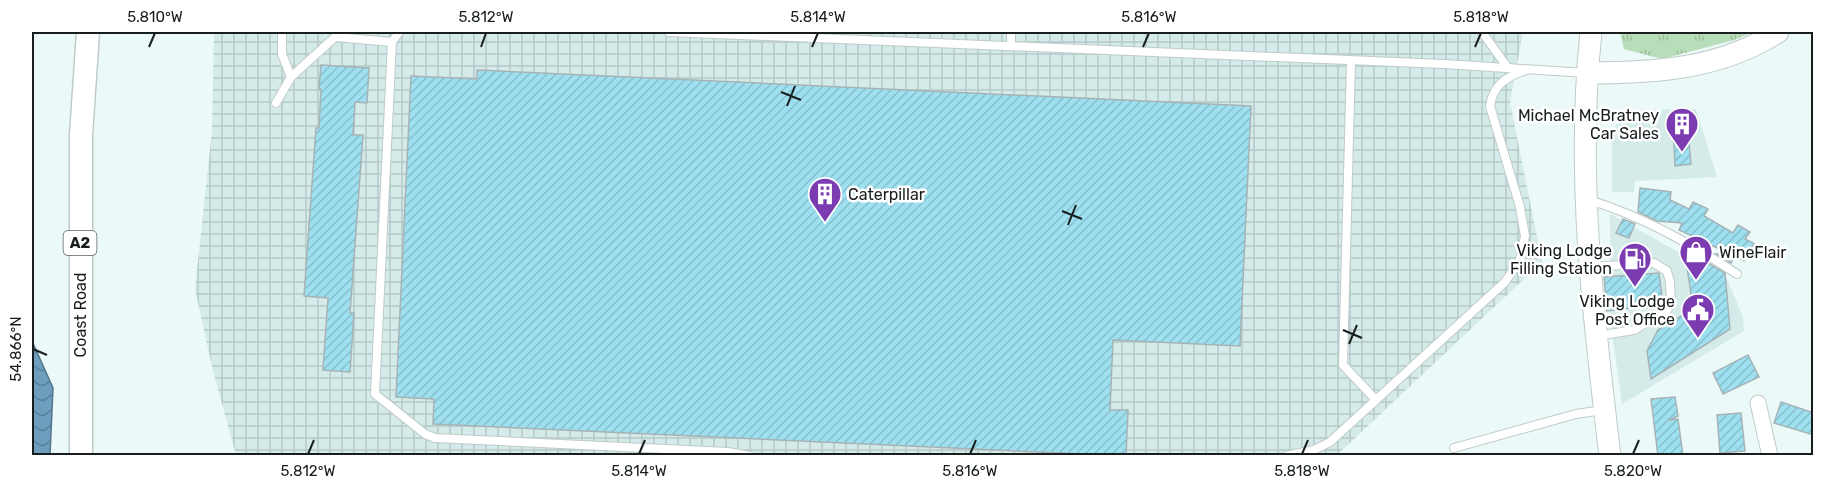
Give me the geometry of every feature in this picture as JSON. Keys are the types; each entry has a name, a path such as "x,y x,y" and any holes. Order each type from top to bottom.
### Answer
{"main road":[{"name":"Coast Road","path":"81,456 81,135 88,32"}],"street":[{"path":"1591,32 1586,199 1595,336 1611,456"},
{"path":"1588,73 1648,72 1688,67 1745,50 1778,32"},
{"path":"1758,403 1770,456"}],"lane":[{"path":"282,32 282,54 291,77"},
{"path":"399,32 392,42 375,394 425,434 435,438 728,452 750,456"},
{"path":"669,32 736,33 1588,73"},
{"path":"1011,32 1011,46"},
{"path":"1482,32 1508,68"},
{"path":"276,103 291,77 335,37 392,42"},
{"path":"1351,61 1343,365 1376,400"},
{"path":"1286,456 1314,450 1330,442 1505,282 1520,260 1525,244 1523,220 1490,106 1491,98 1503,81 1531,69"},
{"path":"1586,199 1613,207 1691,244 1737,274"},
{"path":"1590,267 1654,263 1667,271 1670,282 1671,303 1667,310 1634,330 1595,336"},
{"path":"1454,448 1576,414 1605,409"}],"shaded area":[{"name":"Caterpillar","path":"214,32 1523,32 1510,102 1542,262 1337,455 236,455 212,367 195,289 212,131"},
{"path":"1696,109 1717,177 1635,181 1634,192 1612,192 1612,129 1633,110"},
{"path":"1610,214 1727,279 1743,317 1744,331 1622,404 1610,318"}],"green space":[{"path":"1620,32 1753,32 1734,40 1662,59 1624,49"}],"water":[{"path":"32,341 53,388 50,455 32,455"}],"building":[{"path":"321,65 369,68 367,103 355,102 353,135 363,135 350,313 354,313 350,372 323,370 328,298 304,296 316,128 319,128"},
{"name":"Caterpillar","path":"477,70 1251,106 1240,346 1113,340 1110,410 1128,410 1126,456 433,424 434,399 396,397 411,76 477,79"},
{"name":"Michael McBratney Car Sales","path":"1674,143 1689,143 1691,164 1675,166"},
{"path":"1640,188 1671,192 1670,200 1689,209 1693,202 1708,209 1704,216 1733,233 1738,225 1750,232 1745,239 1755,244 1744,261 1735,256 1731,263 1716,254 1730,254 1679,230 1682,223 1657,221 1638,212"},
{"path":"1623,219 1635,224 1629,238 1616,233"},
{"path":"1685,253 1691,253 1725,273 1730,329 1651,379 1647,351 1658,330 1711,298 1692,301"},
{"path":"1659,273 1663,304 1607,311 1604,277"},
{"path":"1748,355 1759,377 1723,394 1713,373"},
{"path":"1675,397 1678,416 1669,420 1678,419 1683,456 1658,456 1651,399"},
{"path":"1781,402 1814,413 1814,435 1774,423"},
{"path":"1741,413 1745,451 1720,453 1717,415"}],"place":[{"name":"Michael McBratney Car Sales","path":"1682,153"},
{"name":"Caterpillar","path":"825,223"},
{"name":"WineFlair","path":"1696,281"},
{"name":"Viking Lodge Filling Station","path":"1635,288"},
{"name":"Viking Lodge Post Office","path":"1698,339"}]}
